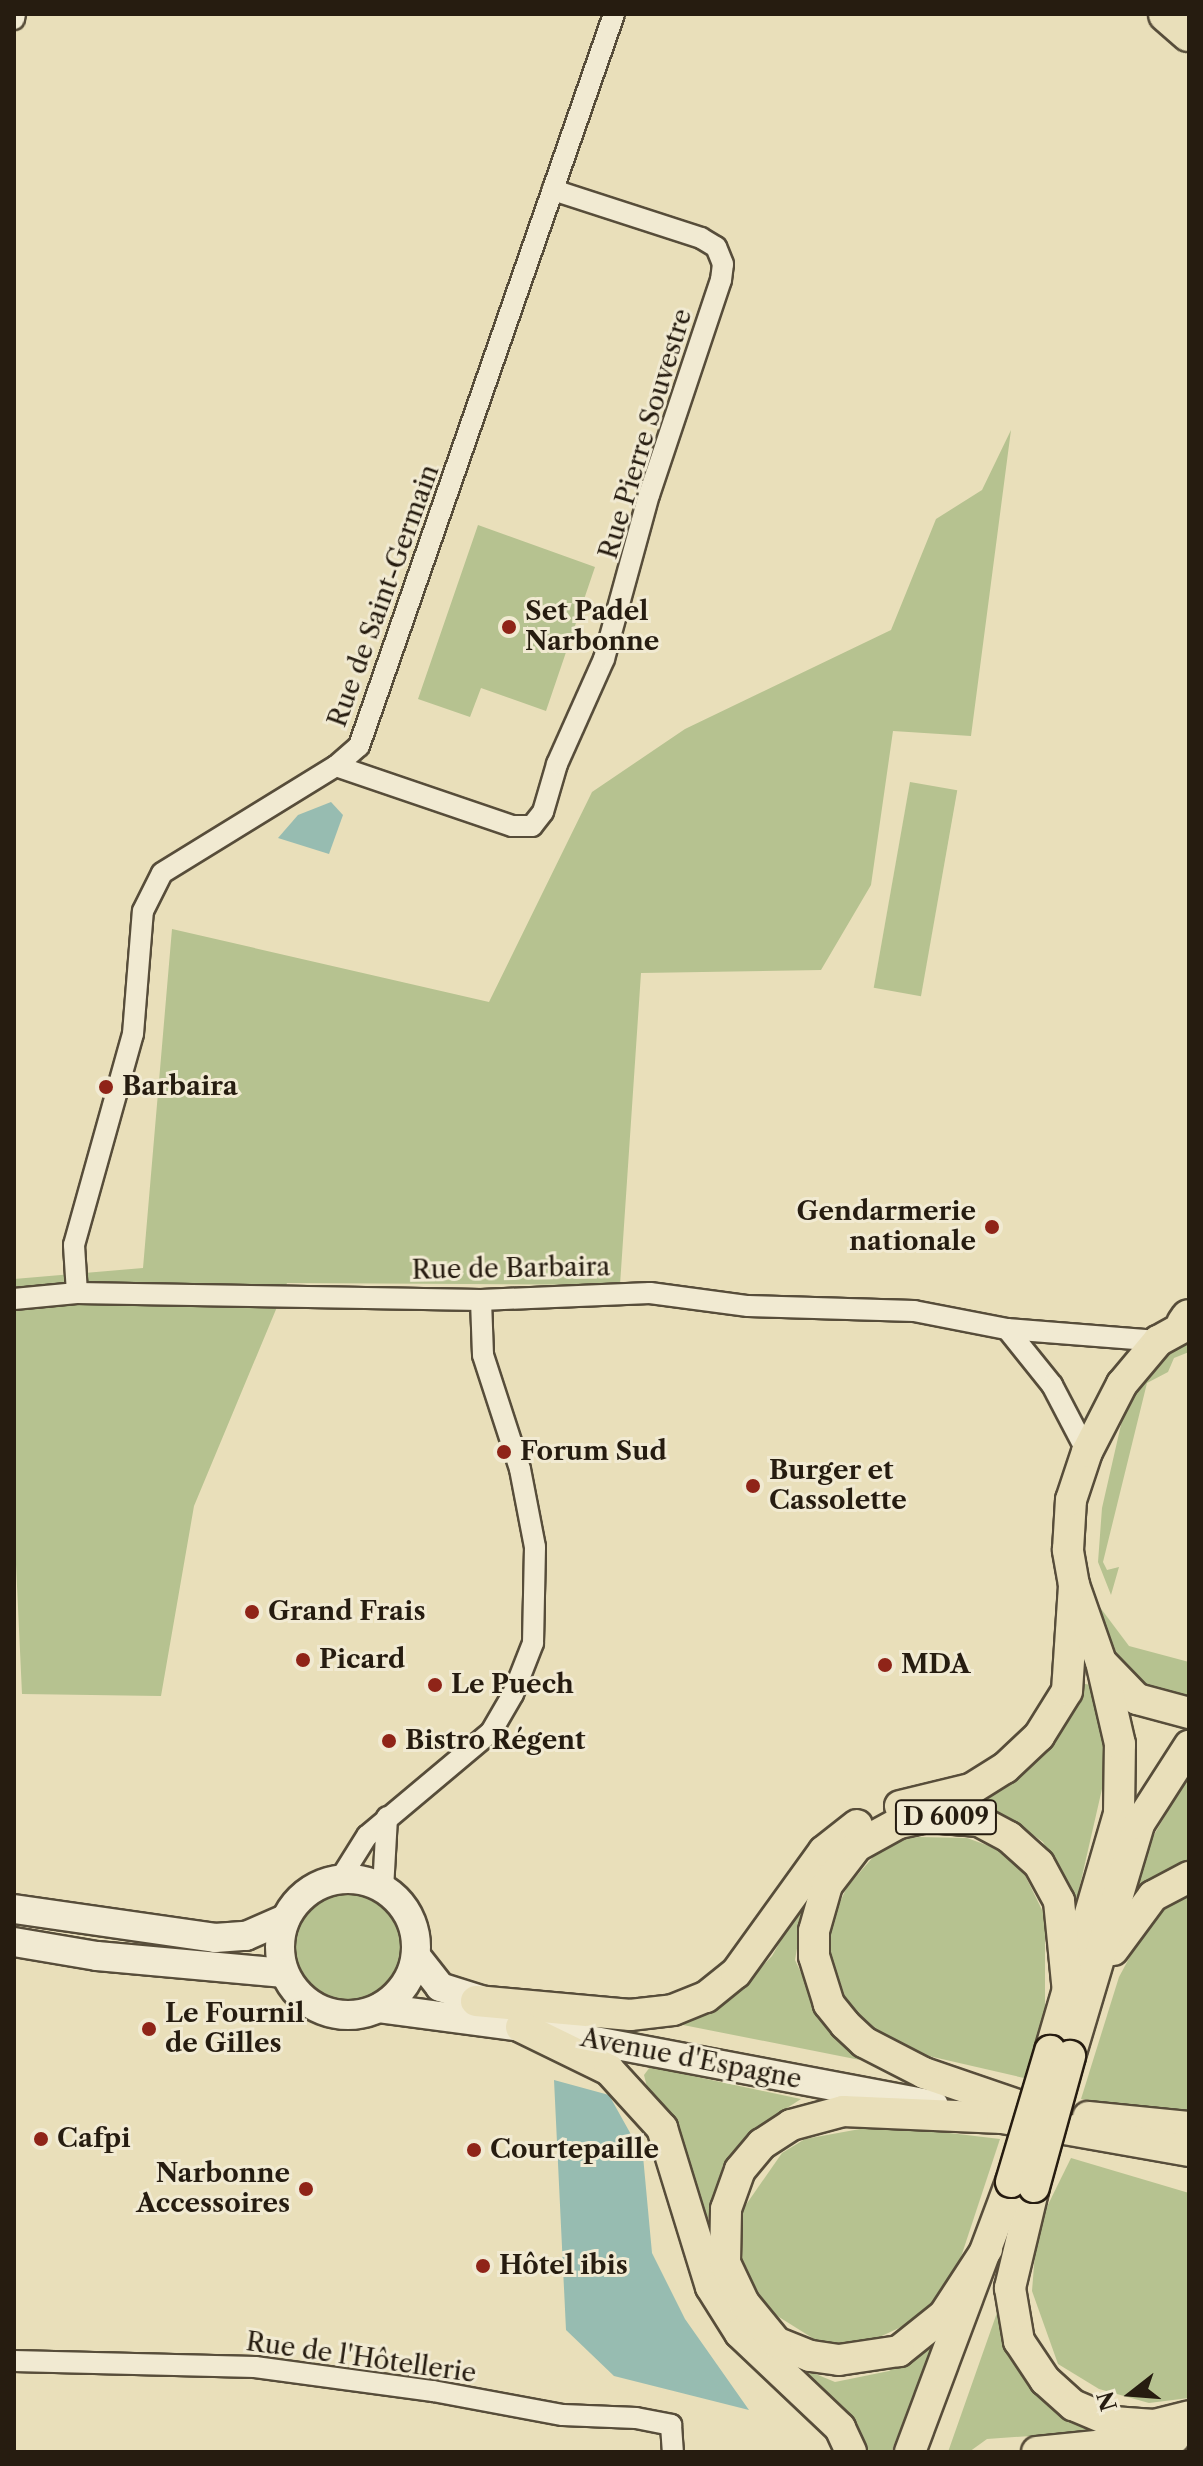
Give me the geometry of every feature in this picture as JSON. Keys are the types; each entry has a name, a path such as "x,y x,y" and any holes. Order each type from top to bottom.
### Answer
{"highway":[{"path":"1167,14 1189,33"}],"main road":[{"name":"D 6009","path":"932,2452 1023,2184 1060,2053 1068,1993 1119,1813 1120,1744 1101,1662 1074,1585 1068,1550 1071,1500 1087,1452 1122,1384 1180,1327"},
{"path":"476,2001 630,2015 673,2010 706,1997 736,1973 824,1851 857,1824 889,1808 971,1789 1005,1768 1039,1736 1067,1691 1074,1585"},
{"path":"1101,1662 1137,1699 1189,1713"},
{"name":"D 6009","path":"1060,2053 1097,1975 1139,1824 1189,1746"},
{"name":"D 6009","path":"1068,1993 1059,1901 1039,1864 1009,1837 979,1821 928,1817 899,1823 857,1846 827,1885 814,1931 814,1956 829,2004 845,2024 888,2055 1004,2111 1189,2139"},
{"path":"1097,1975 1153,1896 1189,1877"},
{"path":"340,1879 383,1889 406,1912 416,1956 398,1994 379,2008 352,2016 314,2007 284,1973 279,1951 285,1919 302,1896 340,1879"},
{"path":"14,1909 215,1938 246,1936 285,1919"},
{"path":"14,1942 97,1956 284,1973"},
{"name":"Avenue d'Espagne","path":"416,1956 440,1987 476,2001 1004,2111"},
{"name":"Avenue d'Espagne","path":"379,2008 521,2027 1004,2111"},
{"path":"521,2027 609,2070 662,2128 680,2173 711,2287 740,2333 840,2428 851,2452"},
{"path":"987,2249 944,2315 899,2351 839,2360 810,2356 776,2342 744,2303 725,2263 726,2209 740,2170 762,2144 791,2125 843,2111 1004,2111"},
{"name":"D 6009","path":"1070,2123 1189,2151"},
{"path":"1070,2123 1189,2127"},
{"path":"1070,2123 1189,2171"},
{"name":"D 6009","path":"910,2452 987,2249 1023,2184"},
{"path":"1023,2184 1010,2288 1019,2341 1045,2380 1073,2405 1113,2422 1154,2425 1189,2416"},
{"path":"1037,2452 1131,2445 1189,2434"}],"street":[{"name":"Rue de Saint-Germain","path":"77,1293 74,1245 133,1034 143,911 162,873 336,766 359,746 371,722 614,14"},
{"name":"Rue Pierre Souvestre","path":"336,766 512,826 532,826 543,812 557,764 604,659 649,495 723,264 716,247 701,238 553,190"},
{"name":"Rue de Barbaira","path":"14,1299 77,1293 481,1300 650,1293 748,1306 927,1313 1007,1329 1180,1327"},
{"path":"340,1879 367,1836 387,1817 463,1760 491,1732 513,1694 533,1643 535,1547 520,1469 483,1355 481,1300"},
{"path":"1007,1329 1052,1385 1087,1452"},
{"path":"383,1889 387,1817"},
{"name":"Rue de l'Hôtellerie","path":"14,2361 255,2367 433,2391 563,2415 636,2418 671,2425 673,2452"}],"green space":[{"path":"1011,430 971,736 893,731 871,885 821,970 641,973 620,1285 287,1283 194,1506 161,1696 22,1694 14,1521 14,1279 143,1268 172,929 489,1002 592,792 685,729 891,630 936,519 982,490"},
{"name":"Set Padel Narbonne","path":"478,525 595,567 546,711 481,688 470,717 418,699"},
{"path":"910,782 957,790 921,996 874,988"},
{"path":"1189,1340 1189,1352 1174,1358 1168,1372 1147,1383 1103,1562 1107,1570 1119,1567 1111,1595 1098,1562 1102,1508 1125,1407 1162,1356"},
{"path":"1090,1594 1129,1646 1189,1662 1189,1696 1146,1685 1129,1670 1100,1629"},
{"path":"1081,1683 1090,1685 1110,1754 1075,1907 1043,1842 1008,1817 970,1807 1054,1742"},
{"path":"1189,1775 1189,1861 1135,1892 1148,1845"},
{"path":"919,1837 967,1838 992,1847 1020,1865 1045,1916 1045,2008 1024,2078 920,2054 874,2034 850,2012 831,1955 831,1921 847,1887 887,1841"},
{"path":"347,1891 369,1895 387,1908 400,1926 404,1948 400,1970 387,1988 369,2001 347,2005 325,2001 307,1988 294,1970 290,1948 294,1926 307,1908 325,1895"},
{"path":"806,1896 795,1960 829,2032 860,2060 673,2023 696,2017 738,1992 772,1956"},
{"path":"1189,1896 1189,2114 1081,2099 1119,1977 1141,1936 1168,1903"},
{"path":"650,2067 801,2099 748,2133 723,2165 707,2223 674,2122 647,2087 644,2075"},
{"path":"882,2125 1000,2139 956,2272 925,2316 873,2340 822,2344 771,2312 742,2266 743,2209 782,2153 805,2139"},
{"path":"1071,2158 1189,2193 1189,2398 1149,2403 1099,2389 1058,2364 1032,2291 1037,2227"},
{"path":"999,2307 1009,2335 1118,2430 987,2439 969,2452 948,2452"},
{"path":"934,2346 891,2452 865,2452 794,2365 835,2382 889,2371"}],"water":[{"path":"331,802 343,815 329,854 278,838 298,815"},
{"path":"554,2080 609,2095 643,2156 652,2253 685,2319 749,2410 614,2376 566,2330"}],"place":[{"name":"Set Padel Narbonne","path":"509,627"},
{"name":"Barbaira","path":"106,1087"},
{"name":"Gendarmerie nationale","path":"992,1227"},
{"name":"Forum Sud","path":"504,1452"},
{"name":"Burger et Cassolette","path":"753,1486"},
{"name":"Grand Frais","path":"252,1612"},
{"name":"Picard","path":"303,1660"},
{"name":"MDA","path":"885,1665"},
{"name":"Le Puech","path":"435,1685"},
{"name":"Bistro Régent","path":"389,1741"},
{"name":"Le Fournil de Gilles","path":"149,2029"},
{"name":"Cafpi","path":"41,2139"},
{"name":"Courtepaille","path":"474,2150"},
{"name":"Narbonne Accessoires","path":"306,2189"},
{"name":"Hôtel ibis","path":"483,2266"}]}
